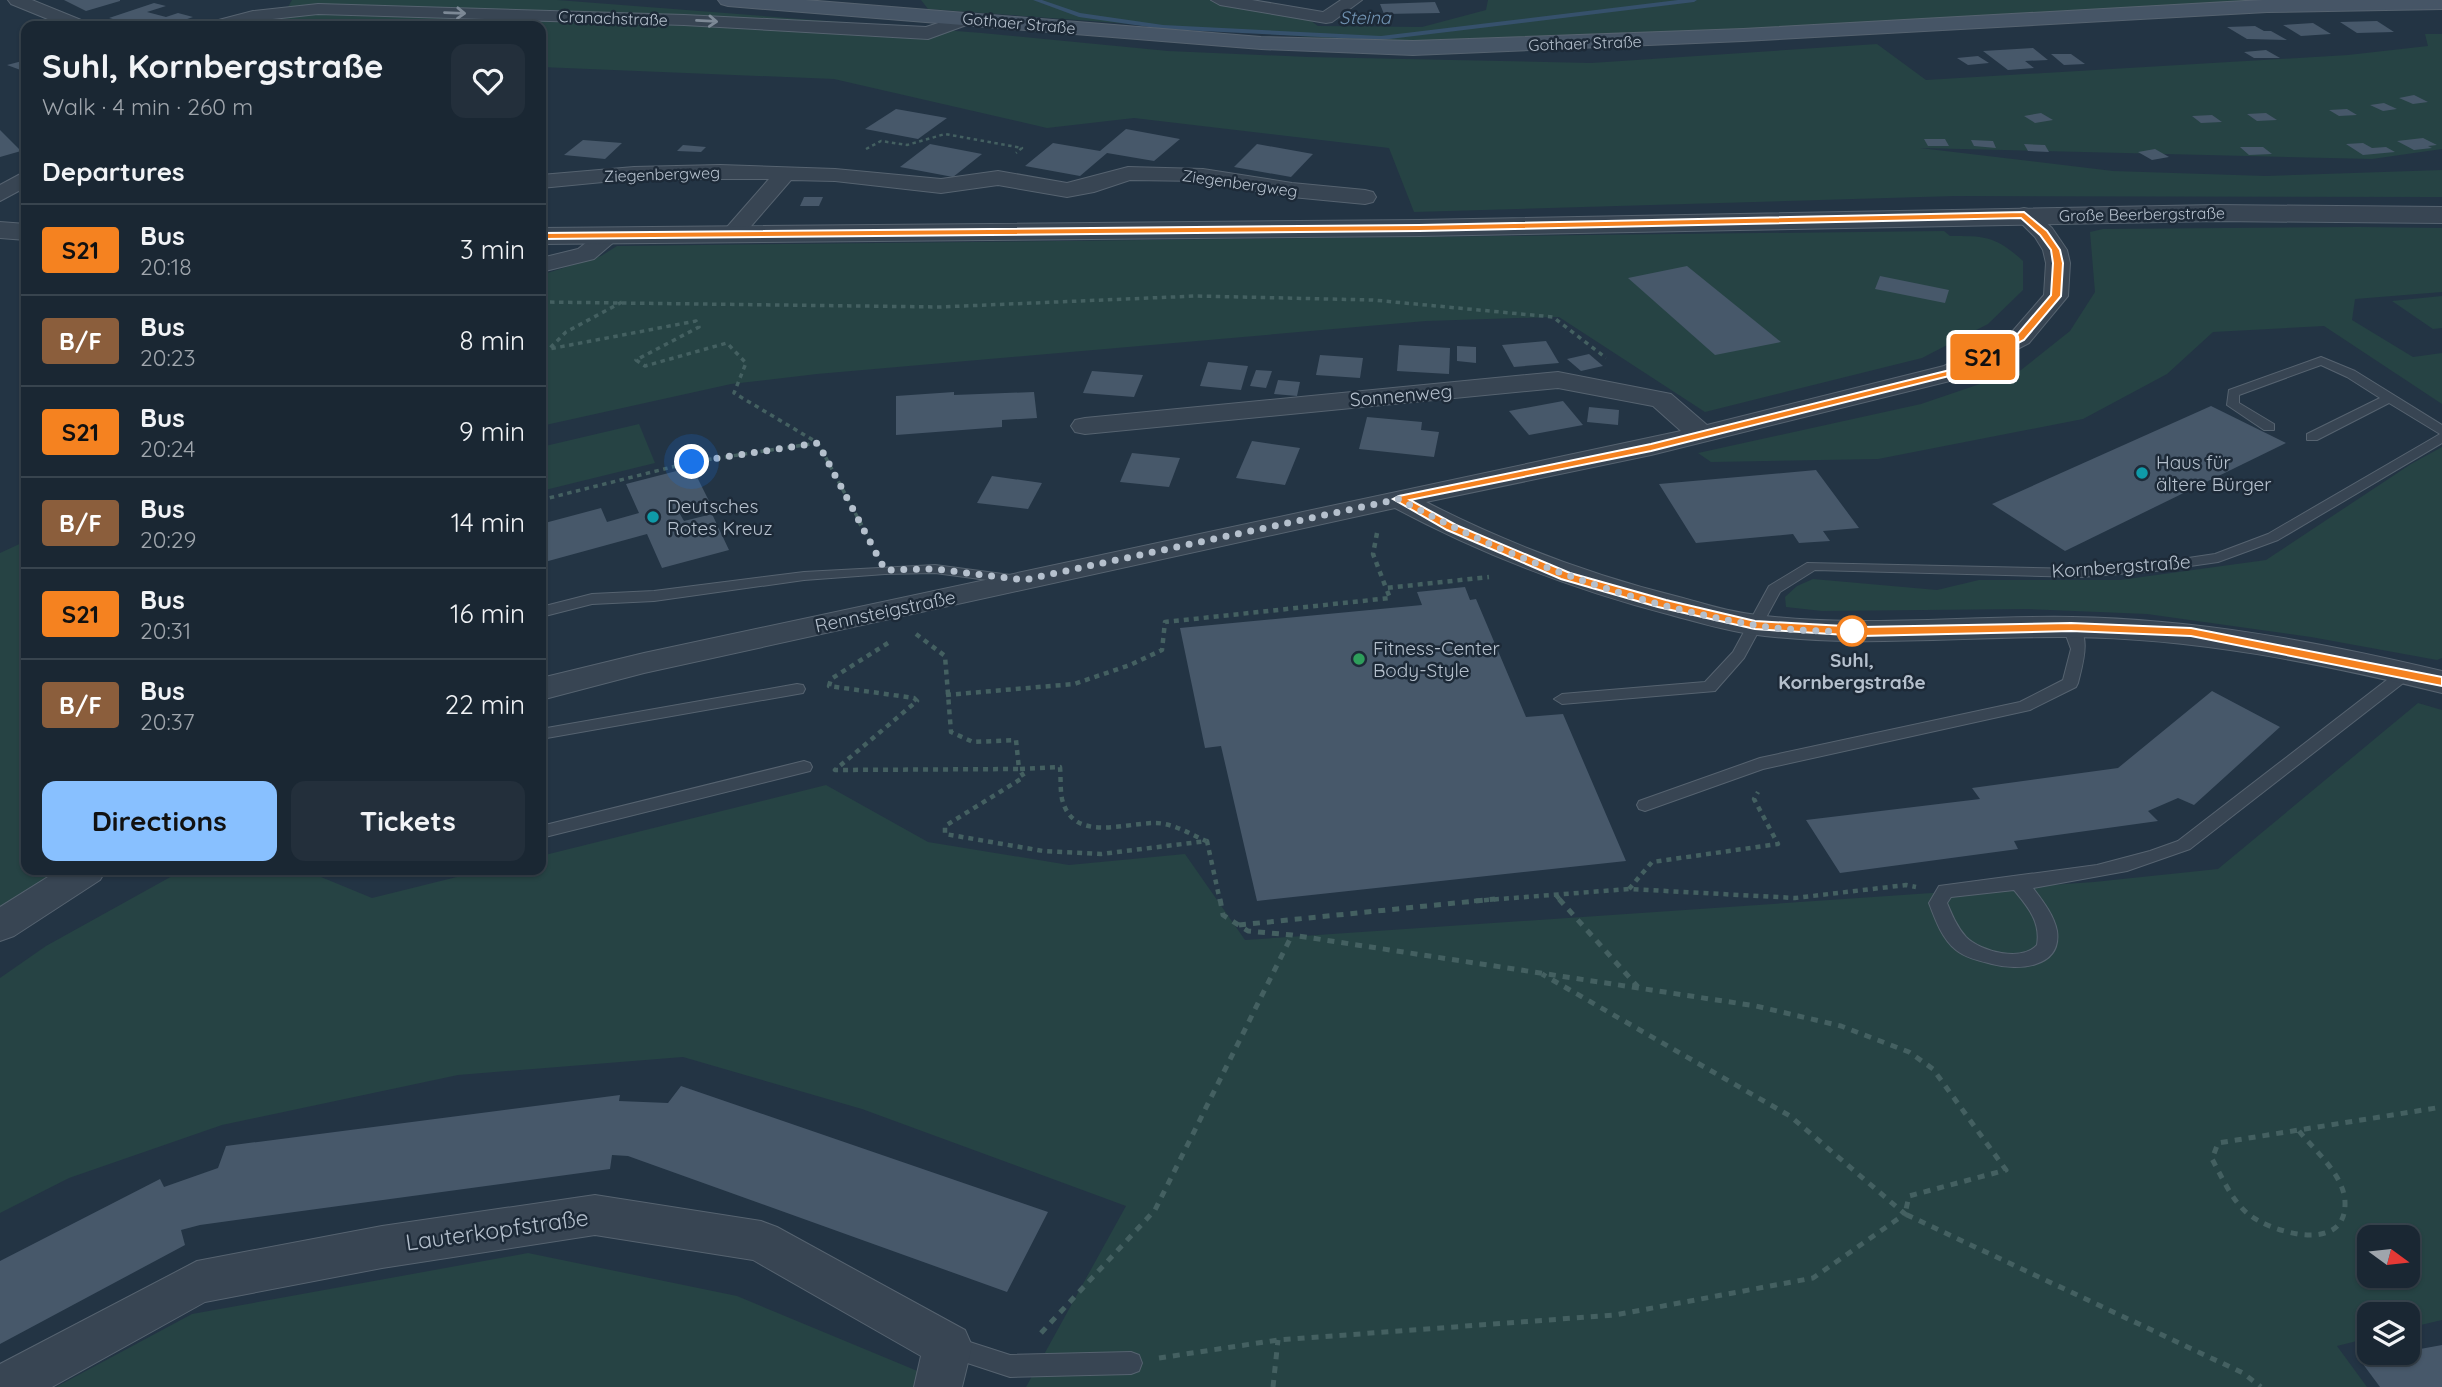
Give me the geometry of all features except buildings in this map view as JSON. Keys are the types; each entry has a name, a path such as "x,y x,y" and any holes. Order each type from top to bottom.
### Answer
{"main road":[{"name":"Gothaer Straße","path":"728,0 1261,43 1413,48 1720,37 2279,6 2442,3"}],"street":[{"path":"17,0 68,21"},
{"path":"1220,0 1325,18 1353,0"},
{"name":"Cranachstraße","path":"236,21 254,16 318,9 684,20 928,33 967,19"},
{"name":"Ziegenbergweg","path":"546,182 683,171 835,174 941,186 986,178 1067,190 1128,173 1203,175 1292,190 1365,197"},
{"path":"731,234 784,175"},
{"path":"0,194 21,181"},
{"name":"Große Beerbergstraße","path":"546,236 1433,228 2024,215 2442,215"},
{"name":"Rennsteigstraße","path":"546,688 904,616 1024,580 1702,435 1954,372 2020,338 2056,296 2058,263 2055,250 2044,233 2024,215"},
{"path":"0,230 21,232"},
{"path":"546,264 586,254 610,236"},
{"name":"Sonnenweg","path":"1085,426 1558,380 1662,400"},
{"path":"1662,400 1702,435"},
{"path":"1399,499 1452,528 1551,569 1663,604 1755,625 1861,632 2071,627 2191,632 2442,682"},
{"path":"0,926 79,875"},
{"name":"Lauterkopfstraße","path":"5,1387 197,1282 382,1247 595,1215 761,1241 943,1366"}],"lane":[{"path":"2269,427 2233,405 2233,393 2321,361 2351,374 2442,431"},
{"path":"2312,438 2389,398"},
{"name":"Kornbergstraße","path":"1562,699 1710,687 1739,655 1774,589 1812,566 2081,573 2218,558 2273,537 2442,438"},
{"path":"546,611 592,600 654,596 804,576 885,570 935,569 1024,580"},
{"path":"1645,805 1777,760 2024,706 2070,683 2079,649 2071,627"},
{"path":"2018,883 2035,905 2048,934 2046,946 2025,960 1991,958 1976,953 1961,943 1947,925 1938,903 1945,891 2018,883 2152,859 2184,845 2406,673"},
{"path":"546,733 797,689"},
{"path":"546,831 804,767"},
{"path":"943,1366 1131,1363"}],"path":[{"path":"866,149 881,141 907,145 945,134 1022,148 986,178"},
{"path":"546,302 940,307 1209,296 1373,300 1553,317 1662,400"},
{"path":"622,302 566,332 549,349 696,321 698,327 636,360 645,366 727,343 746,363 734,393 818,443 885,570"},
{"path":"546,499 692,462 818,443"},
{"path":"946,695 1074,684 1130,665 1162,650 1165,622 1390,598 1373,554"},
{"path":"1386,588 1551,569"},
{"path":"1206,841 1101,853 1042,851 945,834 945,826 1024,777 1019,769 1016,740 973,742 951,732 945,656 904,616 890,642 831,679 829,686 914,698 917,701 835,770 1019,769 1060,767 1062,802 1068,814 1082,826 1116,828 1157,823 1206,841"},
{"path":"1629,889 1652,862 1778,844 1754,799 1761,788 1791,783 1777,760"},
{"path":"1131,1363 1279,1340 1615,1315 1813,1278 1905,1214 1909,1196 2006,1170 1933,1069 1909,1052 1841,1026 1756,1006 1293,935 1248,931 1223,915 1206,841"},
{"path":"1239,925 1629,889 1795,898 1906,885 1945,891"},
{"path":"1555,894 1638,988"},
{"path":"1010,1366 1156,1210 1293,935"},
{"path":"1539,973 1790,1116 1905,1214 2243,1373 2261,1387"},
{"path":"2299,1131 2338,1182 2345,1201 2344,1215 2340,1222 2323,1235 2284,1233 2247,1213 2227,1189 2213,1159 2218,1143 2442,1107"},
{"path":"1273,1387 1279,1340"}],"green space":[{"path":"292,0 557,0 982,33 1168,51 1308,57 1591,63 1877,44 1926,80 2348,55 2428,46 2425,34 2442,34 2442,149 2372,159 1920,148 2113,171 2266,176 2442,170 2442,197 1955,196 1414,212 1389,148 1134,118 1047,128 834,79 546,67 546,21 280,21"},
{"path":"921,0 1220,0 1300,13 1318,26 1422,27 1486,10 1488,0 2289,0 1578,38 1364,41 928,9"},
{"path":"2442,228 2442,292 2355,299 2352,320 2413,357 2442,353 2442,404 2324,326 2213,332 2167,374 2083,419 1878,459 1711,462 1698,453 1921,404 2021,370 2070,331 2095,292 2090,232 2103,229"},
{"path":"1944,231 1950,236 1990,239 2005,247 2023,261 2023,290 1988,324 1922,358 1705,412 1559,317 1553,317 1426,321 817,374 731,384 546,425 546,273 601,256 617,246"},
{"path":"2442,296 2442,328 2433,329 2392,301"},
{"path":"639,424 655,463 546,490 546,446"},
{"path":"2442,447 2442,658 2437,660 2311,637 2147,614 2027,609 1822,611 1786,607 1785,597 1797,586 1813,579 1937,590 1979,580 2120,580 2266,560 2411,464"},
{"path":"21,543 21,875 79,875 0,926 0,553"},
{"path":"2418,703 2442,710 2442,1320 2420,1325 2420,1302 2357,1302 2357,1341 2337,1346 2367,1387 1026,1387 1126,1206 862,1109 683,1057 458,1075 222,1125 69,1178 0,1213 0,978 46,946 174,875 316,875 372,898 465,875 546,875 546,855 826,785 928,842 1069,865 1185,854 1245,940 2094,882 2218,869"},
{"path":"528,1253 737,1296 956,1387 56,1387 192,1314"}],"waterway":[{"name":"Steina","path":"1036,0 1079,15 1163,27 1381,38 1694,0"}],"bus line":[{"name":"S21","path":"546,236 1419,228 2024,215 2044,233 2055,250 2058,263 2056,296 2020,338 1954,372 1651,447 1399,499 1452,528 1566,576 1663,604 1755,625 1861,632 2071,627 2191,632 2442,682"}],"place":[{"name":"Haus für ältere Bürger","path":"2142,473"},
{"name":"Deutsches Rotes Kreuz","path":"653,517"},
{"name":"Suhl, Kornbergstraße","path":"1852,631"},
{"name":"Fitness-Center Body-Style","path":"1359,659"}],"route":[{"path":"692,462 818,443 885,570 935,569 1024,580 1399,499 1452,528 1566,576 1663,604 1755,625 1861,632 1852,631"}]}
